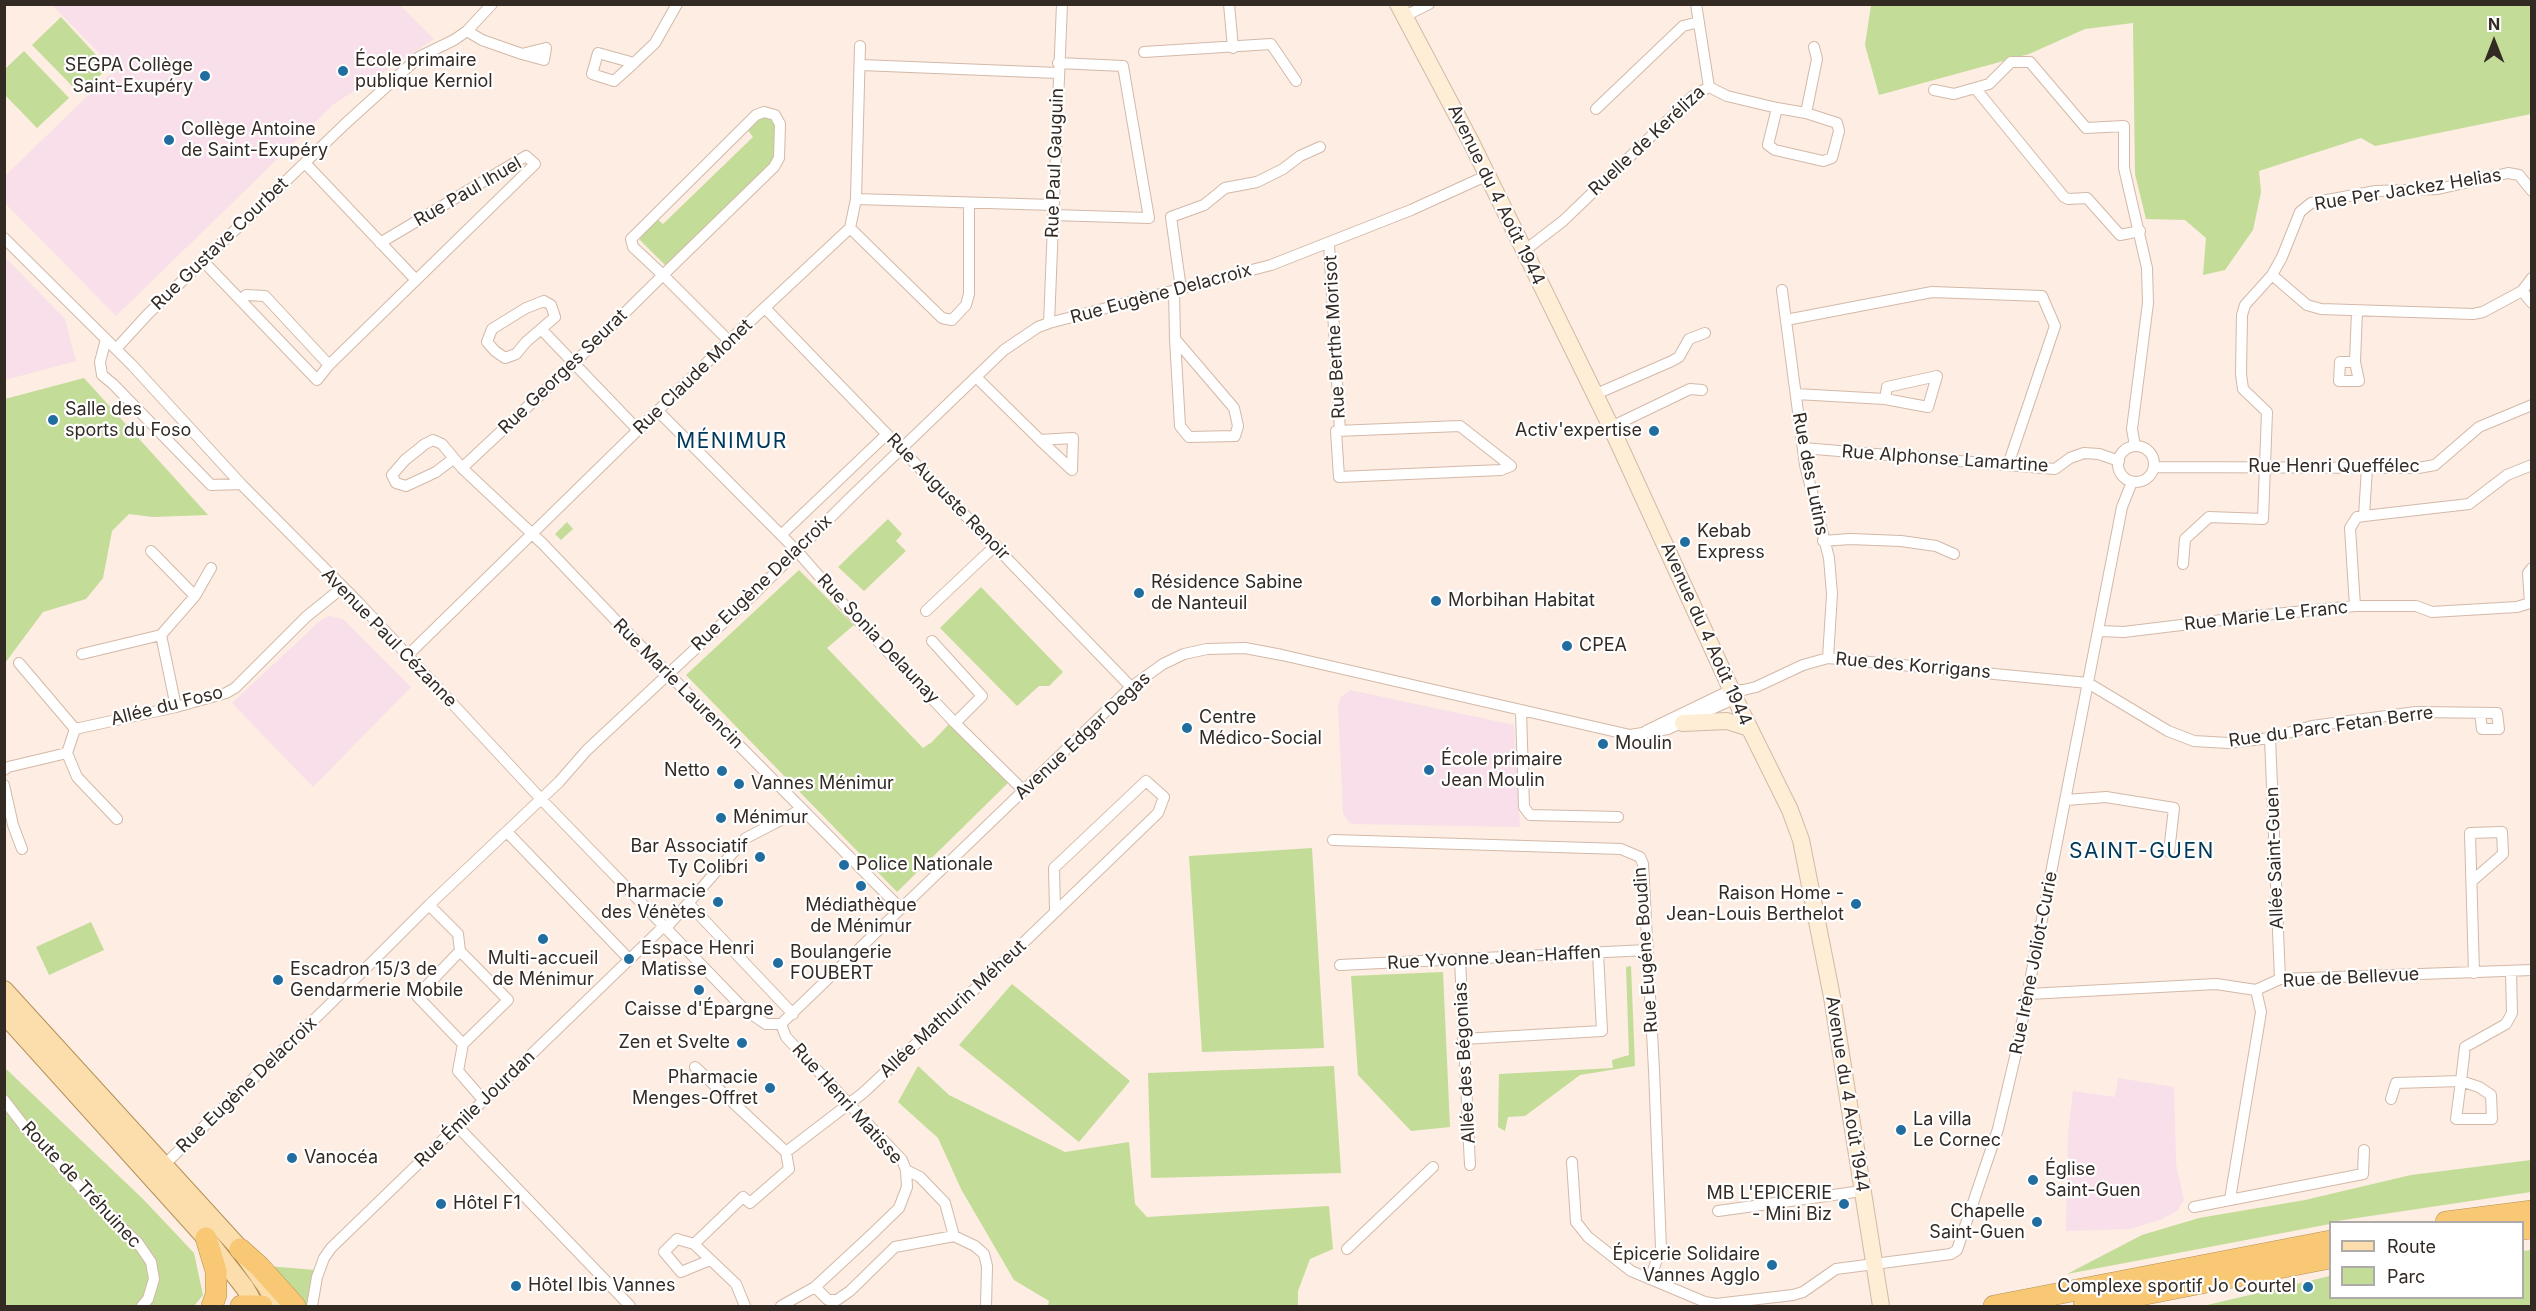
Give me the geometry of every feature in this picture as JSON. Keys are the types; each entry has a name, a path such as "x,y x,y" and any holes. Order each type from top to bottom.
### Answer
{"highway":[{"path":"2454,1221 2532,1211"},
{"path":"206,1238 216,1271 216,1295 212,1306"},
{"path":"1994,1306 2329,1241"},
{"path":"240,1249 260,1267 295,1306"},
{"path":"2084,1306 2329,1258"}],"main road":[{"path":"4,990 158,1171 245,1288 253,1306"},
{"path":"4,1014 158,1171 240,1249 278,1306"}],"street":[{"name":"Rue Gustave Courbet","path":"116,349 147,315 304,163 419,57 467,31 492,4"},
{"path":"634,63 655,43 677,4"},
{"name":"Rue Paul Gauguin","path":"1049,323 1062,4"},
{"path":"1229,4 1233,48"},
{"path":"1402,10 1429,4"},
{"name":"Ruelle de Keréliza","path":"1524,251 1563,221 1693,96 1709,87 1696,4"},
{"name":"Avenue du 4 Août 1944","path":"1402,10 1488,175 1611,427 1736,692 1749,728 1790,810 1801,840 1832,997 1880,1305"},
{"path":"1596,109 1683,26 1699,22"},
{"path":"467,31 482,40 522,54"},
{"path":"1144,52 1270,44 1296,81"},
{"path":"860,46 856,199 850,228 942,318 952,320 966,304 969,294 969,203"},
{"path":"1806,113 1817,59 1814,47"},
{"path":"1934,90 1954,93 1989,84 2011,62 2030,62 2086,128 2124,126 2124,168 2147,268 2148,303 2132,429 2135,446"},
{"path":"856,199 969,203 1149,218 1122,66 1058,68 861,65"},
{"path":"1709,87 1727,96 1806,113 1837,123 1839,131 1832,158 1823,161 1775,150 1768,145 1777,108"},
{"path":"1975,88 2064,197 2068,199 2087,198 2120,235 2140,231"},
{"path":"663,275 774,167 779,159 780,124 775,115 764,112 756,115 631,239 633,247 729,341"},
{"path":"1175,339 1234,408 1238,426 1235,436 1189,437 1180,426 1175,339 1177,290 1171,218 1204,205 1225,188 1257,182 1283,169 1300,156 1320,147"},
{"name":"Rue Paul Ihuel","path":"203,261 317,380 329,365 536,164 526,156 380,243"},
{"path":"304,163 416,280"},
{"name":"Rue Per Jackez Helias","path":"2183,564 2185,538 2209,518 2263,519 2267,412 2243,389 2242,315 2245,305 2272,275 2282,257 2300,212 2311,203 2376,191 2438,189 2508,173 2519,175 2532,190"},
{"name":"Rue Eugène Delacroix","path":"158,1171 327,1008 429,905 542,799 587,750 798,552 1004,350 1038,327 1049,323 1270,265 1329,244 1488,175"},
{"name":"Rue Claude Monet","path":"407,656 729,341 850,228"},
{"name":"Avenue Paul Cézanne","path":"4,238 116,349 241,484 343,587 744,1009 766,1024 781,1024"},
{"name":"Rue Berthe Morisot","path":"1329,244 1340,431"},
{"name":"Rue Georges Seurat","path":"462,468 573,364 663,275"},
{"path":"2272,275 2307,305 2321,309 2473,314 2483,312 2522,291 2532,278"},
{"name":"Rue des Lutins","path":"1782,290 1803,448 1823,541 1829,558 1832,594 1828,658"},
{"path":"2522,291 2532,303"},
{"path":"1786,320 1932,292 2042,296 2055,326 2008,465"},
{"path":"241,300 246,295 265,297 329,365"},
{"path":"544,301 551,305 555,317 542,330 526,342 516,354 505,357 487,342 492,329 526,308 544,301"},
{"name":"Rue Auguste Renoir","path":"765,308 1131,687"},
{"path":"2355,362 2357,311"},
{"path":"542,330 638,430"},
{"path":"1594,395 1672,362 1679,357 1689,339 1705,333"},
{"path":"106,339 100,362 102,375 212,485 241,484"},
{"path":"1796,394 1885,399 1928,407 1937,376 1887,387 1885,399"},
{"path":"976,377 1040,440"},
{"path":"1611,427 1690,389 1702,390"},
{"name":"Rue Henri Queffélec","path":"2154,467 2418,468 2435,465 2479,427 2532,405"},
{"name":"Rue Sonia Delaunay","path":"658,411 798,552 853,615 955,723 1023,790"},
{"name":"Rue Berthe Morisot","path":"1460,426 1511,466 1501,470 1339,477 1336,431 1340,431 1460,426"},
{"path":"781,535 887,434"},
{"name":"Rue Marie Laurencin","path":"453,459 436,472 406,486 396,483 392,475 424,444 433,440 442,444 453,459 543,544 667,673 901,909"},
{"path":"2135,446 2150,452 2154,467 2149,478 2144,481 2132,482 2120,471 2119,461 2124,450 2135,446"},
{"name":"Rue Alphonse Lamartine","path":"1803,448 2055,469 2070,458 2084,453 2099,454 2119,461"},
{"path":"2355,606 2350,528 2357,517 2469,504 2507,475 2532,465"},
{"path":"2364,516 2367,468"},
{"name":"Rue Irène Joliot-Curie","path":"1873,1263 1951,1254 1957,1250 1998,1129 2029,994 2122,507 2132,482"},
{"path":"1823,541 1850,539 1901,541 1936,546 1954,554"},
{"path":"926,611 996,545"},
{"path":"151,551 195,596"},
{"path":"82,654 161,635 195,596 211,568"},
{"name":"Rue Marie Le Franc","path":"2099,631 2124,632 2255,615 2355,606 2416,606 2432,612 2517,607 2530,603 2528,573 2532,568"},
{"name":"Allée du Foso","path":"75,729 176,707 226,693 235,688 306,617 343,587"},
{"path":"161,635 176,707"},
{"path":"932,641 982,696 955,723"},
{"name":"Avenue Edgar Degas","path":"781,1024 1131,687 1163,664 1184,654 1207,649 1245,648 1630,735 1654,733 1683,723 1736,692"},
{"name":"Rue des Korrigans","path":"1736,692 1763,684 1803,665 1828,658 2088,683"},
{"path":"19,663 75,729 67,753 77,777 117,819"},
{"name":"Rue du Parc Fetan Berre","path":"2088,683 2168,731 2194,741 2228,743 2270,738 2312,726 2416,712 2480,713"},
{"path":"1641,735 1651,727 1736,692"},
{"path":"1521,711 1524,807 1530,815 1618,817"},
{"path":"1683,723 1727,721 1749,728"},
{"name":"Allée Saint-Guen","path":"2270,738 2280,979"},
{"path":"4,770 8,767 67,753"},
{"name":"Allée Mathurin Méheut","path":"786,1152 863,1093 1158,813 1164,797 1146,782 1054,868 1055,910"},
{"path":"4,785 13,825 22,849"},
{"path":"2066,800 2106,797 2174,808 2169,852"},
{"name":"Rue Émile Jourdan","path":"312,1306 317,1277 324,1258 331,1248 689,904 746,838 802,809"},
{"path":"507,832 629,960"},
{"path":"2472,881 2503,854 2502,832 2470,833 2474,973"},
{"name":"Rue Eugéne Boudin","path":"1333,840 1622,849 1640,857 1643,864 1661,1248 1650,1279"},
{"path":"689,904 793,1014"},
{"path":"429,905 458,934 460,951 508,1000 463,1044 458,1071 484,1101"},
{"path":"460,951 417,996 463,1044"},
{"name":"Rue Yvonne Jean-Haffen","path":"1340,965 1647,951"},
{"path":"1463,1039 1602,1031 1598,953"},
{"name":"Allée des Bégonias","path":"1460,960 1470,1166"},
{"name":"Rue de Bellevue","path":"2029,994 2216,984 2256,990 2280,979 2532,970"},
{"path":"2391,1099 2396,1083 2461,1081 2479,1087 2491,1095 2492,1119 2456,1119 2461,1081 2464,1047 2506,1024 2512,1013 2511,971"},
{"path":"2229,1199 2261,1011 2256,990"},
{"name":"Rue Henri Matisse","path":"781,1024 786,1037 902,1160 906,1170 907,1187 899,1208 816,1287 781,1306"},
{"path":"694,1244 743,1197 750,1203 789,1169 786,1152 695,1067"},
{"name":"Route de Tréhuinec","path":"4,1100 24,1126 94,1202 138,1243 151,1262 154,1279 148,1299 142,1306"},
{"path":"459,1127 630,1306"},
{"path":"2194,1207 2363,1174 2364,1150"},
{"path":"1572,1162 1576,1222 1588,1237 1631,1271 1705,1302 1716,1304 1793,1295 1803,1292 1836,1269 1873,1263"},
{"path":"1347,1249 1433,1167"},
{"path":"906,1170 921,1178 945,1203 954,1236"},
{"path":"1718,1210 1862,1191"},
{"path":"816,1287 832,1304 850,1291 895,1247 954,1236 975,1246 984,1254 987,1266 986,1306"},
{"path":"710,1260 681,1272 664,1252 677,1239 694,1244 736,1284 745,1306"}],"shaded area":[{"name":"Collège Antoine de Saint-Exupéry","path":"52,5 400,5 434,39 334,104 116,316 5,203 5,176 115,69"},
{"path":"5,257 65,319 76,361 5,380"},
{"path":"329,616 343,619 411,687 313,787 232,703 322,619"},
{"name":"École primaire Jean Moulin","path":"1350,690 1514,725 1520,827 1352,824 1347,820 1343,813 1338,705 1341,697"},
{"path":"2118,1078 2174,1087 2176,1164 2184,1200 2177,1211 2162,1219 2130,1229 2066,1231 2068,1134 2073,1091 2115,1097"}],"green space":[{"path":"1871,5 2531,5 2531,114 2375,146 2361,138 2259,171 2261,192 2253,230 2225,270 2203,275 2206,238 2185,220 2146,219 2135,174 2133,23 2085,29 2029,54 1879,95 1865,45"},
{"path":"61,17 108,68 80,94 32,45"},
{"path":"24,51 69,98 37,128 5,95 5,69"},
{"path":"761,117 771,117 777,124 777,156 771,165 666,266 640,240 641,234 656,218 663,224 753,137 747,129"},
{"path":"84,378 208,515 153,517 129,514 112,531 103,578 86,599 43,612 5,663 5,399"},
{"path":"888,519 902,534 896,541 906,551 864,591 838,567"},
{"path":"567,522 573,529 561,540 555,534"},
{"path":"799,570 854,625 827,648 923,748 949,724 1008,783 897,892 686,675"},
{"path":"981,587 1063,672 1049,686 1039,686 1017,706 940,628"},
{"path":"1312,848 1324,1048 1202,1052 1189,856"},
{"path":"91,922 104,950 49,975 36,947"},
{"path":"1631,966 1635,1066 1580,1075 1525,1116 1508,1117 1505,1131 1498,1127 1499,1074 1613,1068 1612,1060 1629,1055 1626,967"},
{"path":"1443,972 1450,1127 1411,1131 1358,1075 1351,976"},
{"path":"1012,984 1130,1081 1079,1142 959,1045"},
{"path":"918,1066 949,1095 1065,1152 1129,1142 1135,1204 1147,1217 1329,1206 1333,1249 1310,1259 1298,1291 1298,1306 1048,1306 1049,1301 1014,1280 961,1189 938,1138 898,1102"},
{"path":"1334,1066 1341,1173 1151,1178 1148,1073"},
{"path":"4,1067 143,1199 194,1253 203,1295 194,1306 5,1306"},
{"path":"2531,1160 2531,1192 2329,1221 2329,1224 2067,1274 2142,1235 2199,1218 2305,1200 2411,1175"},
{"name":"Complexe sportif Jo Courtel","path":"2531,1250 2531,1306 2203,1306 2329,1276 2329,1299 2524,1299 2524,1251"},
{"path":"267,1266 315,1270 308,1306 303,1306"}],"place":[{"name":"École primaire publique Kerniol","path":"343,71"},
{"name":"SEGPA Collège Saint-Exupéry","path":"205,76"},
{"name":"Collège Antoine de Saint-Exupéry","path":"169,140"},
{"name":"Salle des sports du Foso","path":"53,420"},
{"name":"Activ'expertise","path":"1654,431"},
{"name":"Kebab Express","path":"1685,542"},
{"name":"Résidence Sabine de Nanteuil","path":"1139,593"},
{"name":"Morbihan Habitat","path":"1436,601"},
{"name":"CPEA","path":"1567,646"},
{"name":"Centre Médico-Social","path":"1187,728"},
{"name":"Moulin","path":"1603,744"},
{"name":"École primaire Jean Moulin","path":"1429,770"},
{"name":"Netto","path":"722,771"},
{"name":"Vannes Ménimur","path":"739,784"},
{"name":"Ménimur","path":"721,818"},
{"name":"Bar Associatif Ty Colibri","path":"760,857"},
{"name":"Police Nationale","path":"844,865"},
{"name":"Médiathèque de Ménimur","path":"861,886"},
{"name":"Pharmacie des Vénètes","path":"718,902"},
{"name":"Raison Home - Jean-Louis Berthelot","path":"1856,904"},
{"name":"Multi-accueil de Ménimur","path":"543,939"},
{"name":"Espace Henri Matisse","path":"629,959"},
{"name":"Boulangerie FOUBERT","path":"778,963"},
{"name":"Escadron 15/3 de Gendarmerie Mobile","path":"278,980"},
{"name":"Caisse d'Épargne","path":"699,990"},
{"name":"Zen et Svelte","path":"742,1043"},
{"name":"Pharmacie Menges-Offret","path":"770,1088"},
{"name":"La villa Le Cornec","path":"1901,1130"},
{"name":"Vanocéa","path":"292,1158"},
{"name":"Église Saint-Guen","path":"2033,1180"},
{"name":"Hôtel F1","path":"441,1204"},
{"name":"MB L'EPICERIE - Mini Biz","path":"1844,1204"},
{"name":"Chapelle Saint-Guen","path":"2037,1222"},
{"name":"Épicerie Solidaire Vannes Agglo","path":"1772,1265"},
{"name":"Hôtel Ibis Vannes","path":"516,1286"},
{"name":"Complexe sportif Jo Courtel","path":"2308,1287"}],"district":[{"name":"MÉNIMUR","path":"732,442"},
{"name":"SAINT-GUEN","path":"2142,852"}]}
